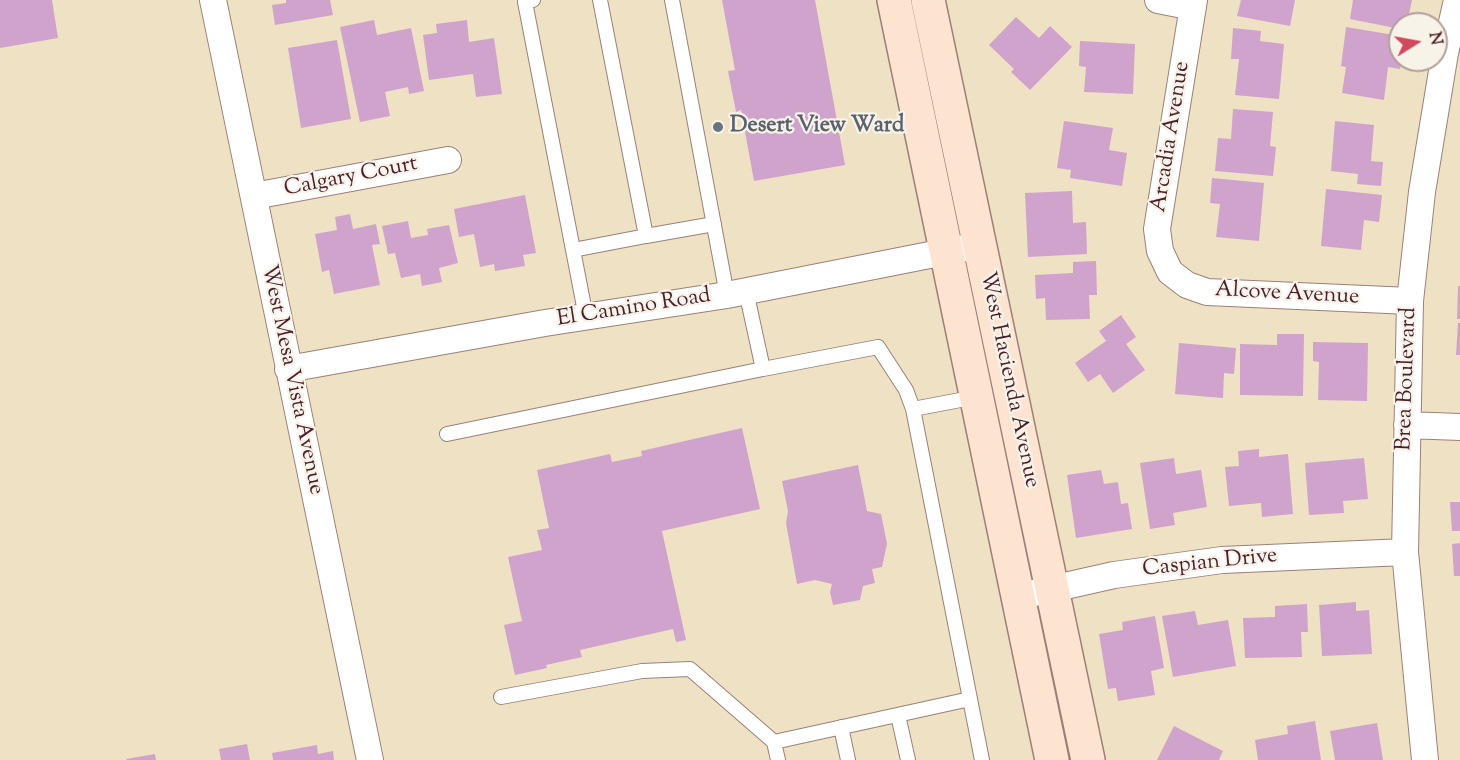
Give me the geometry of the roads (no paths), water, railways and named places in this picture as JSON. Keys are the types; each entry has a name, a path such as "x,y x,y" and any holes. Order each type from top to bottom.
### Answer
{"main road":[{"name":"West Hacienda Avenue","path":"894,0 1052,760"},
{"name":"West Hacienda Avenue","path":"928,0 1088,760"}],"street":[{"name":"West Mesa Vista Avenue","path":"213,0 370,760"},
{"path":"1158,0 1194,3"},
{"name":"Brea Boulevard","path":"1425,760 1405,552 1410,301 1422,192 1445,53 1457,0"},
{"name":"Arcadia Avenue","path":"1170,272 1160,251 1157,229 1194,3"},
{"name":"Calgary Court","path":"254,196 448,160"},
{"name":"El Camino Road","path":"288,369 737,293 980,245"},
{"name":"Alcove Avenue","path":"1170,272 1187,285 1208,292 1410,301"},
{"path":"1407,425 1460,427"},
{"name":"Caspian Drive","path":"1018,596 1114,574 1222,560 1405,552"}],"lane":[{"path":"533,0 525,2 586,317"},
{"path":"600,0 646,236"},
{"path":"672,0 714,224 763,369"},
{"path":"573,250 714,224"},
{"path":"447,434 878,347 906,390 913,409 982,760"},
{"path":"913,409 976,397"},
{"path":"501,697 642,671 690,669 774,742 778,760"},
{"path":"774,742 970,699"},
{"path":"898,714 908,760"},
{"path":"841,727 848,760"}],"place":[{"name":"Desert View Ward","path":"718,127"}]}
